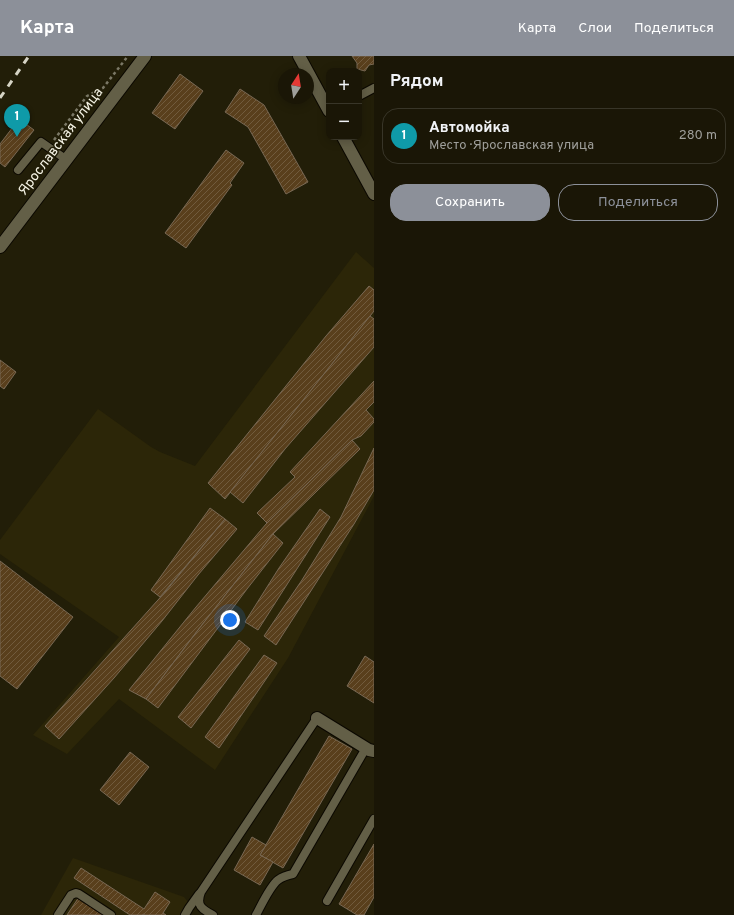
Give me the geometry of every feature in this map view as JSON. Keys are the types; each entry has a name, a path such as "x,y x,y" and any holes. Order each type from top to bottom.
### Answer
{"main road":[{"name":"Ярославская улица","path":"0,247 145,56"},
{"path":"299,56 326,106"},
{"path":"345,140 374,194"},
{"path":"317,718 370,750"}],"lane":[{"path":"362,94 374,88"},
{"path":"18,170 41,142 67,160"},
{"path":"185,915 202,892 317,718"},
{"path":"256,915 274,884 279,879 293,874 370,750"},
{"path":"327,900 374,820"},
{"path":"202,892 199,898 199,903 202,909 213,915"},
{"path":"58,915 71,895 76,893 111,915"}],"path":[{"path":"49,148 87,96 103,88 128,56"}],"shaded area":[{"path":"356,252 374,268 374,496 288,658 215,770 119,699 67,754 33,735 119,637 0,554 0,540 98,409 151,447 195,466"},
{"path":"73,858 184,897 194,910 190,915 41,915"}],"building":[{"path":"352,56 374,56 374,64 369,65 365,71 362,70 362,68 357,68 357,63"},
{"path":"180,74 203,91 175,129 152,113"},
{"path":"240,89 264,105 308,182 286,194 248,127 225,112"},
{"path":"19,119 34,130 5,167 0,163 0,144"},
{"path":"226,150 244,163 230,183 232,185 186,248 165,233"},
{"path":"369,286 374,290 374,311 225,499 208,483 326,336"},
{"path":"370,316 374,319 374,347 285,449 243,503 230,492"},
{"path":"0,360 16,372 4,389 0,386"},
{"path":"374,381 374,402 366,410 374,419 374,422 361,436 352,440 267,523 257,513 295,477 290,472"},
{"path":"352,440 360,449 273,534 146,699 129,690 266,524"},
{"path":"374,448 374,490 354,524 276,645 264,636 302,580 341,517"},
{"path":"210,508 225,519 160,597 151,590"},
{"path":"320,509 330,517 258,630 245,622 279,568"},
{"path":"225,519 237,529 114,678 59,739 45,726 166,591"},
{"path":"273,534 283,543 158,708 146,699"},
{"path":"0,561 73,617 17,689 0,676"},
{"path":"239,640 250,649 191,728 178,717"},
{"path":"264,655 277,663 219,748 205,737"},
{"path":"365,656 374,662 374,703 347,686"},
{"path":"329,736 352,749 283,868 260,855"},
{"path":"130,752 149,767 119,805 100,790"},
{"path":"252,837 266,845 260,855 273,862 260,885 234,870"},
{"path":"374,844 374,897 364,915 357,915 339,904"},
{"path":"81,868 144,909 155,892 170,902 163,913 166,915 130,915 74,878"},
{"path":"79,897 104,914 67,915"}],"railway":[{"path":"0,98 29,56"}],"place":[{"name":"Автомойка","path":"17,137"}]}
